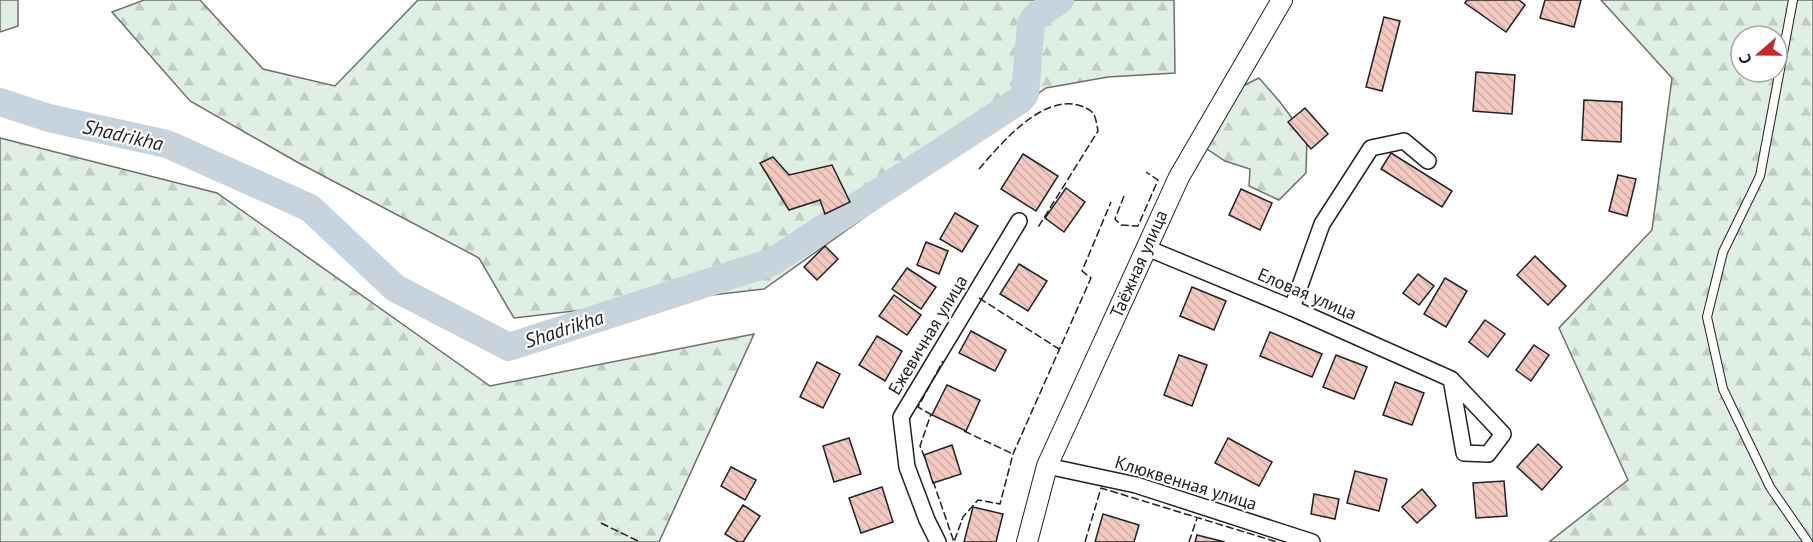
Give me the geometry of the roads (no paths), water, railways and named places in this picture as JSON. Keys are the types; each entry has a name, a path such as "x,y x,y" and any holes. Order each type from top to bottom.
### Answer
{"street":[{"name":"Таёжная улица","path":"1027,542 1047,466 1179,177 1282,0"},
{"path":"1292,308 1322,224 1371,148 1404,141 1428,161"},
{"name":"Ежевичная улица","path":"938,542 906,467 902,417 1019,221"},
{"name":"Еловая улица","path":"1147,248 1292,308 1450,379 1503,434 1488,454 1464,453 1450,379"},
{"name":"Клюквенная улица","path":"1047,466 1136,485 1312,542"}],"lane":[{"path":"1793,0 1760,176 1723,252 1707,317 1723,389 1770,487 1808,542"}],"waterway":[{"name":"Shadrikha","path":"0,102 49,118 167,144 310,208 395,288 509,347 772,262 1020,100 1025,94 1031,24 1035,17 1060,0"}]}
